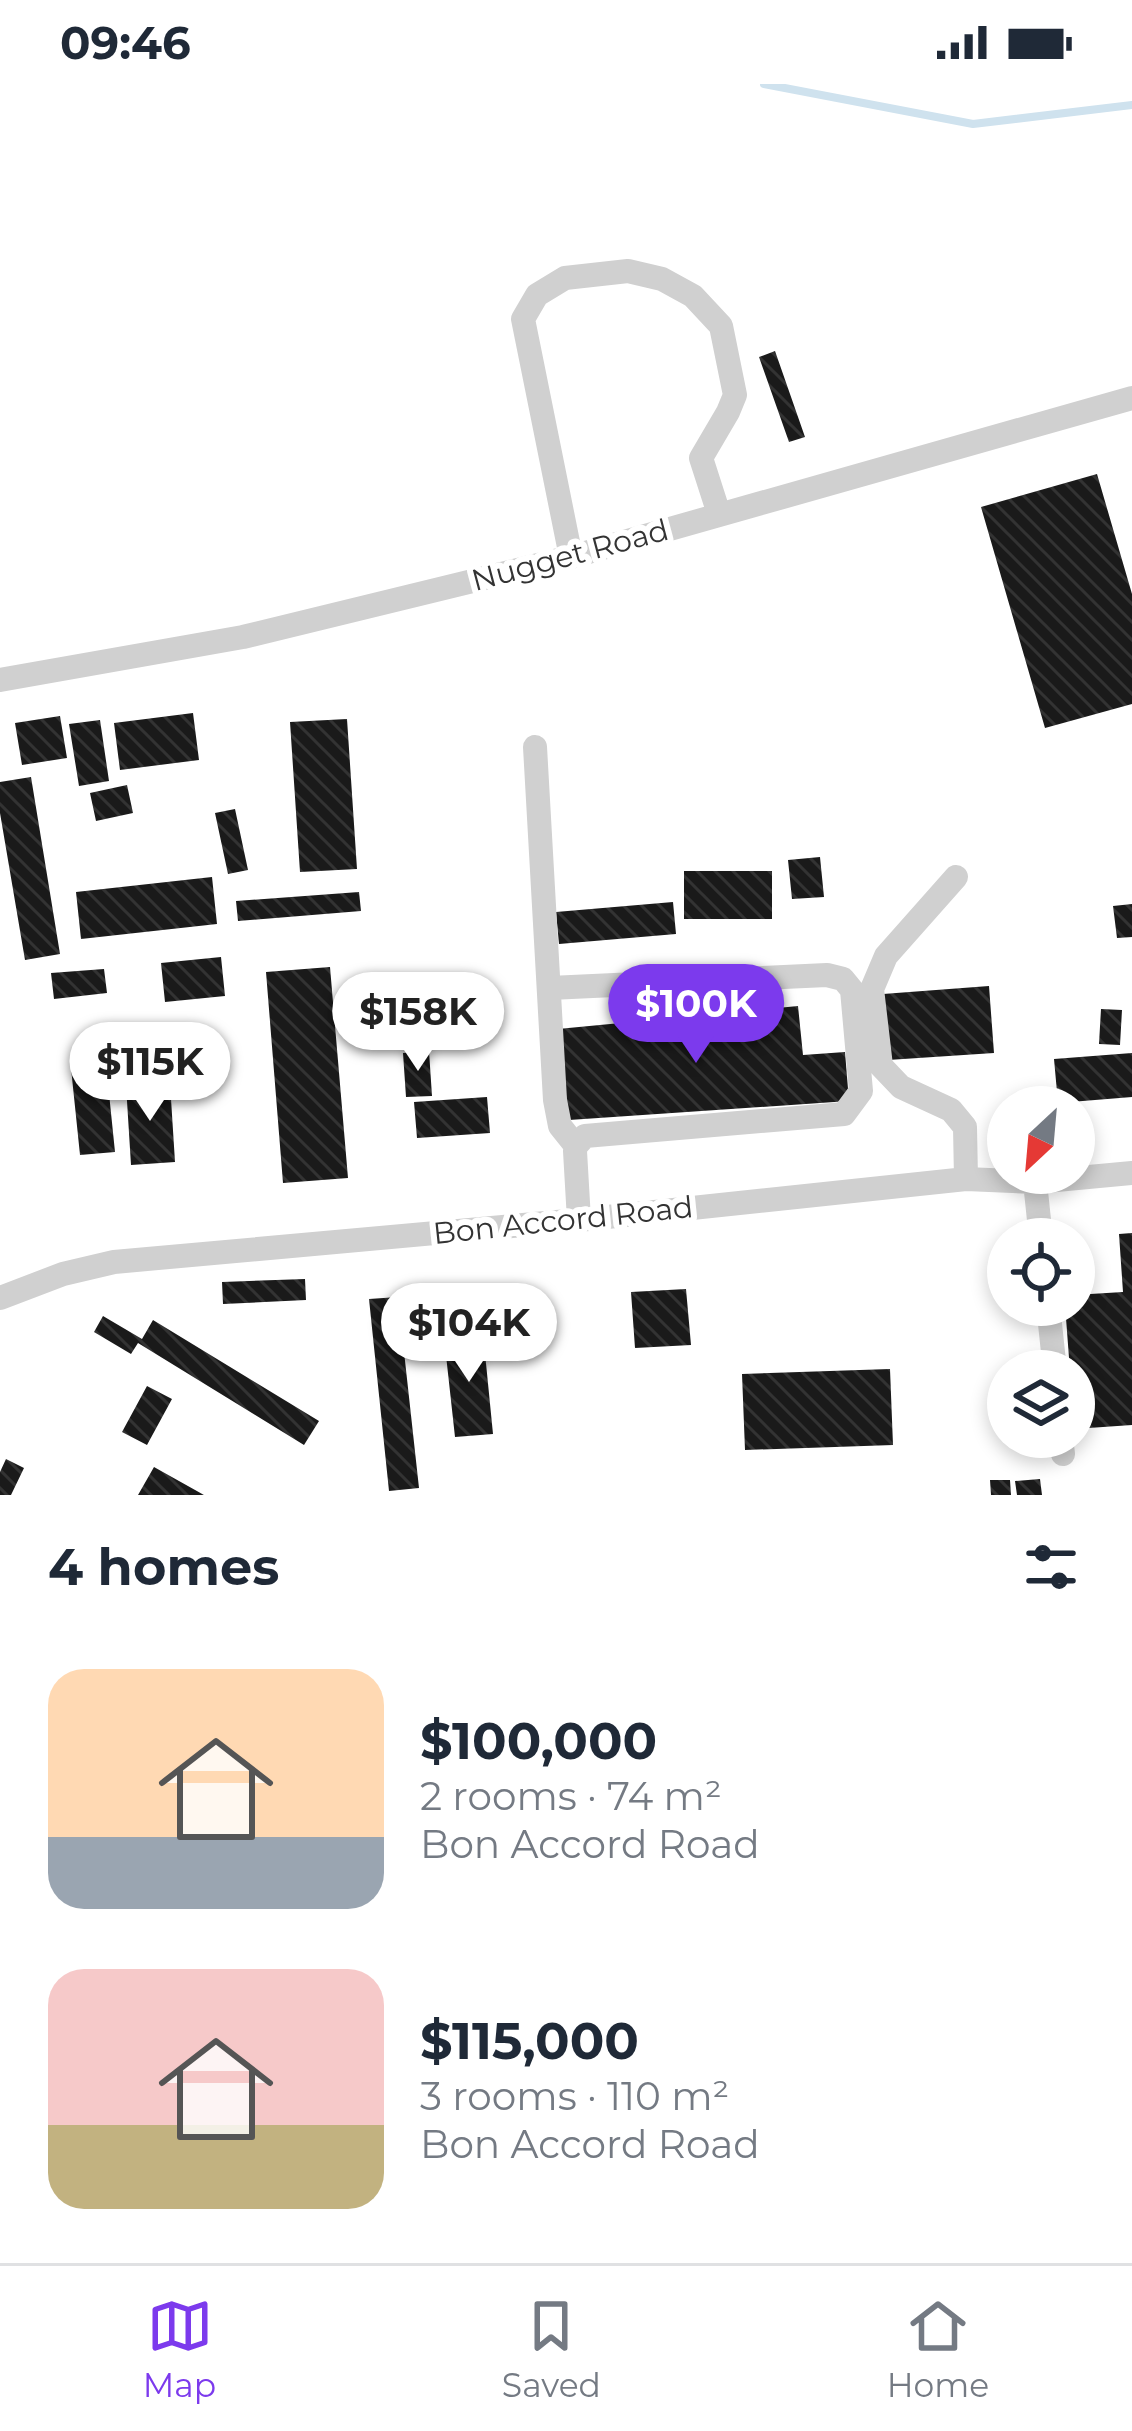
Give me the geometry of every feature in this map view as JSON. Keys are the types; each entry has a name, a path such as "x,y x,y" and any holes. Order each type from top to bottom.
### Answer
{"street":[{"path":"571,557 524,319 537,295 565,278 628,271 662,279 692,296 721,326 735,395 701,458 719,514"},
{"name":"Nugget Road","path":"0,680 243,637 571,557 1132,398"},
{"path":"535,748 555,1100 560,1126 576,1146 579,1220"},
{"path":"956,877 886,956 872,989 881,1066 901,1087 951,1110 965,1127 966,1179"},
{"path":"550,988 827,975 843,980 852,990 861,1091 844,1114 585,1136 576,1146"},
{"name":"Bon Accord Road","path":"1095,1176 1132,1173"},
{"name":"Bon Accord Road","path":"0,1298 63,1274 114,1262 987,1180"}],"building":[{"path":"775,351 805,437 789,442 759,357"},
{"path":"1097,474 1132,594 1132,704 1045,728 981,507"},
{"path":"193,713 199,760 120,770 114,723"},
{"path":"60,716 67,758 22,765 15,723"},
{"path":"347,719 357,869 300,872 290,722"},
{"path":"100,720 109,781 79,786 69,724"},
{"path":"31,777 60,954 25,960 0,813 0,782"},
{"path":"127,785 133,813 96,821 90,793"},
{"path":"235,809 248,870 228,874 215,813"},
{"path":"820,857 824,897 792,899 788,860"},
{"path":"684,871 772,871 772,919 684,919"},
{"path":"212,877 217,924 81,939 76,892"},
{"path":"359,892 361,911 238,921 236,901"},
{"path":"673,902 676,934 559,944 556,912"},
{"path":"1132,904 1132,937 1117,938 1113,906"},
{"path":"221,957 225,996 165,1002 161,963"},
{"path":"330,967 348,1178 283,1183 266,972"},
{"path":"104,969 107,993 54,999 51,973"},
{"path":"989,986 994,1053 888,1060 883,994"},
{"path":"798,1006 803,1055 845,1052 849,1101 569,1120 558,1029"},
{"path":"1101,1009 1122,1010 1120,1045 1099,1044"},
{"path":"429,1051 432,1096 406,1097 403,1053"},
{"path":"1132,1053 1132,1097 1095,1100 1095,1086 1056,1086 1054,1059"},
{"path":"106,1064 115,1152 80,1155 71,1068"},
{"path":"170,1083 175,1162 131,1165 126,1085"},
{"path":"487,1097 490,1133 417,1138 414,1102"},
{"path":"1132,1233 1132,1425 1095,1428 1095,1350 1068,1350 1067,1326 1095,1326 1095,1294 1123,1292 1119,1234"},
{"path":"305,1279 306,1300 223,1304 222,1282"},
{"path":"686,1289 691,1345 635,1348 631,1292"},
{"path":"398,1297 419,1488 389,1491 369,1299"},
{"path":"103,1316 142,1339 153,1320 319,1421 304,1445 138,1343 131,1354 94,1332"},
{"path":"483,1333 493,1434 455,1437 444,1337"},
{"path":"890,1369 893,1445 745,1450 742,1374"},
{"path":"147,1386 172,1399 147,1445 122,1432"},
{"path":"6,1459 24,1468 11,1495 0,1495 0,1472"},
{"path":"154,1467 204,1495 138,1495"},
{"path":"1040,1479 1042,1495 1017,1495 1015,1481"},
{"path":"990,1480 1010,1480 1011,1495 991,1495"}],"waterway":[{"path":"764,84 973,124 1132,105"}]}
